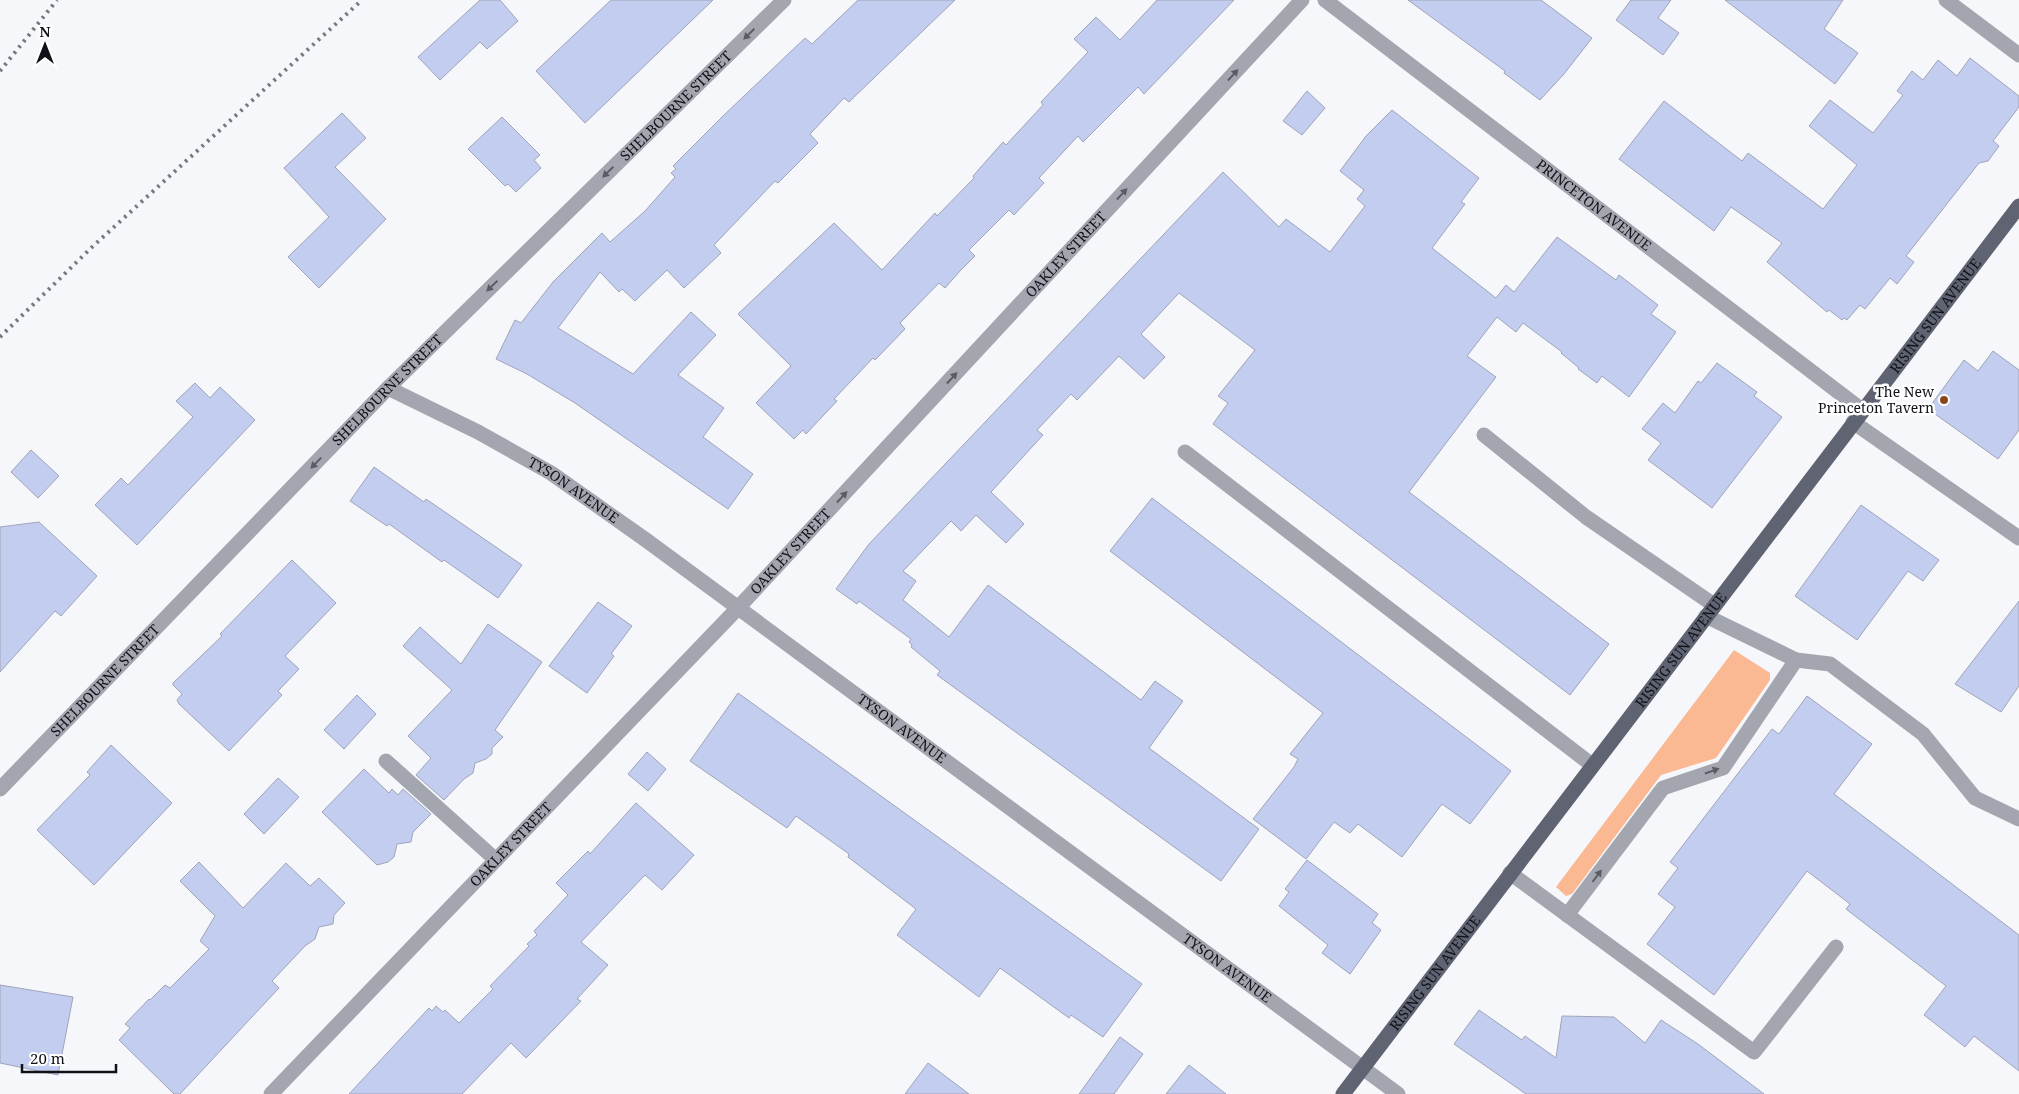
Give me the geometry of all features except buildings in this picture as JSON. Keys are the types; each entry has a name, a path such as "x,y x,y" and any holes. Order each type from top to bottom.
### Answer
{"main road":[{"name":"RISING SUN AVENUE","path":"1343,1094 2019,206"}],"street":[{"name":"SHELBOURNE STREET","path":"0,789 388,388 784,0"},
{"name":"OAKLEY STREET","path":"271,1094 737,610 1302,0"},
{"name":"PRINCETON AVENUE","path":"1325,0 1858,416 2019,538"},
{"path":"1946,0 2019,55"},
{"name":"TYSON AVENUE","path":"388,388 478,432 551,473 646,540 737,610 1398,1094"},
{"path":"1484,435 1586,517 1710,611 1796,660 1830,664 1923,734 1975,798 2019,819"},
{"path":"1185,452 1592,765"},
{"path":"1567,915 1663,788 1723,768 1796,660"},
{"path":"386,761 496,860"},
{"path":"1510,873 1754,1052 1836,947"}],"shaded area":[{"path":"1734,650 1770,673 1770,680 1716,758 1661,775 1572,894 1566,896 1556,887"}],"railway":[{"path":"0,71 57,0"},
{"path":"0,337 91,248 362,0"}],"place":[{"name":"The New Princeton Tavern","path":"1944,400"}]}
